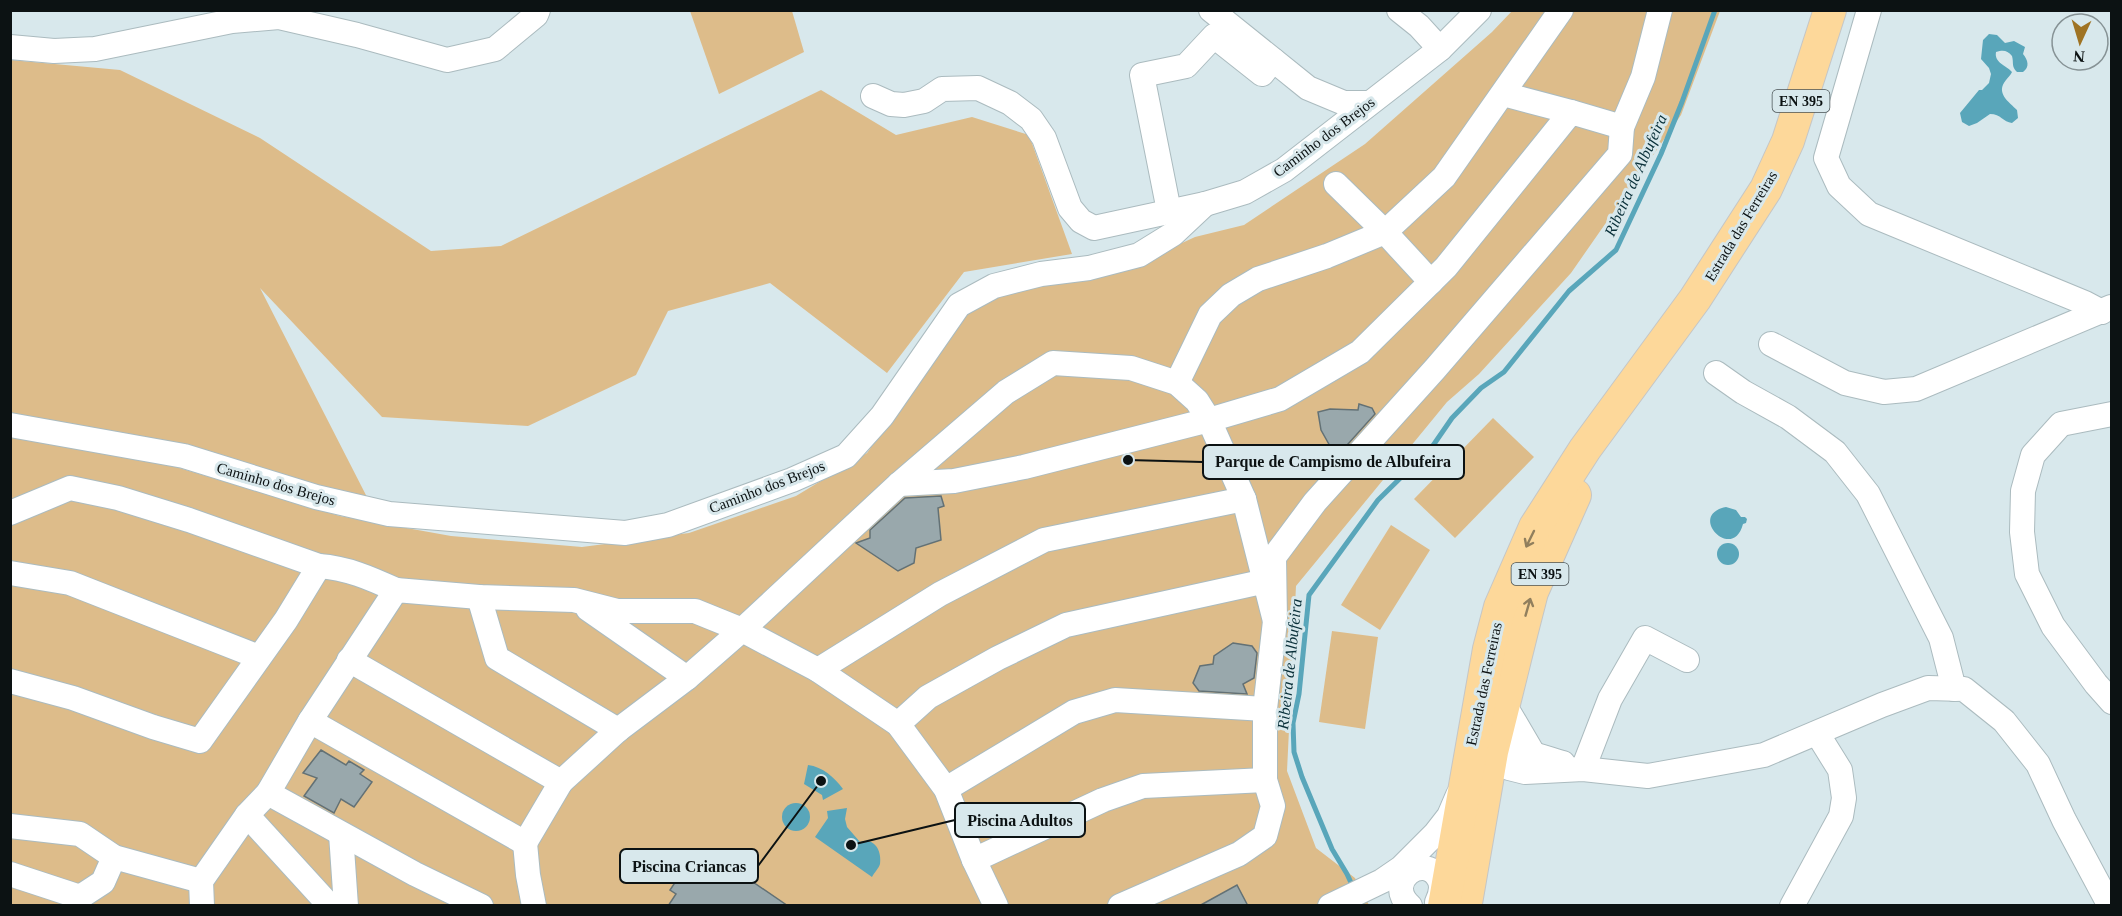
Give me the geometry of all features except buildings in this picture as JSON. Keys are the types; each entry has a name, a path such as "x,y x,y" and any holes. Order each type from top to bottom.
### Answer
{"main road":[{"name":"Estrada das Ferreiras","path":"1446,897 1489,649 1508,587 1535,526 1556,492 1714,272 1766,189 1788,141 1830,10"},
{"name":"Estrada das Ferreiras","path":"1446,897 1483,807 1492,752 1532,592 1571,502 1650,361"}],"street":[{"path":"10,47 54,51 95,49 232,21 280,14 447,60 495,49 536,15 538,10"},
{"path":"1211,10 1308,88 1320,104 1322,118 1318,142"},
{"path":"1399,10 1419,26 1440,49"},
{"name":"Caminho dos Brejos","path":"10,425 183,456 316,496 389,514 625,533 668,525 792,480 846,456 882,416 960,305 994,286 1041,274 1089,268 1140,255 1173,234 1205,204 1245,192 1284,170 1440,49 1479,10"},
{"path":"1177,383 1210,315 1231,295 1258,279 1327,256 1384,232 1444,177 1561,10"},
{"path":"1266,580 1274,558 1315,502 1435,369 1620,154 1622,127 1643,77 1660,10"},
{"path":"1869,10 1826,158 1839,186 1869,214 2107,310"},
{"path":"1169,211 1142,75 1186,66 1214,36 1262,74 1273,60"},
{"path":"873,96 891,104 904,105 924,101 942,89 978,88 1010,103 1031,119 1044,138 1070,208 1081,221 1094,228 1205,204"},
{"path":"1308,88 1344,103 1368,103"},
{"path":"1503,94 1622,127"},
{"path":"899,484 954,481 1024,467 1209,420 1280,399 1360,352 1431,282 1508,192 1571,112"},
{"path":"1336,184 1431,282"},
{"path":"1771,344 1845,382 1884,392 1916,389 2107,310"},
{"path":"534,906 525,843 561,782 618,730 687,678 742,630 899,484 1006,392 1053,363 1131,368 1177,383 1197,401 1209,420 1244,499 1275,621"},
{"path":"1716,373 1743,392 1788,417 1835,452 1868,494 1941,638 1954,689"},
{"path":"2112,414 2061,424 2033,455 2023,491 2022,532 2027,574 2053,626 2112,702"},
{"path":"10,513 70,488 118,498 319,566 341,568 372,578 396,590 479,597 574,600 617,611 695,611 742,630 818,670 898,724 946,789 974,860 996,906"},
{"path":"818,670 940,594 1044,540 1244,499"},
{"path":"1120,906 1239,854 1265,836 1273,806 1265,780 1265,709 1275,621 1274,558"},
{"path":"10,681 74,698 153,727 200,741 286,620 319,566"},
{"path":"10,573 70,583 260,657"},
{"path":"898,724 928,697 998,658 1066,625 1266,580"},
{"path":"1492,752 1485,734 1486,718 1500,652 1508,587"},
{"path":"202,906 201,880 247,815 268,793 310,720 396,590"},
{"path":"479,597 497,658 618,730"},
{"path":"574,600 687,678"},
{"path":"1583,769 1610,699 1645,638 1687,660"},
{"path":"349,660 561,782"},
{"path":"1348,897 1383,881 1419,851 1449,816 1465,778 1478,758 1485,753 1503,749 1529,763 1648,776 1660,775 1764,755 1928,688 1964,689 2004,721 2038,764 2064,820 2108,893"},
{"path":"946,789 1074,712 1115,700 1265,709"},
{"path":"1504,704 1529,763"},
{"path":"310,720 525,843"},
{"path":"1792,906 1841,816 1844,798 1839,770 1817,733"},
{"path":"1483,807 1529,763"},
{"path":"974,860 1103,801 1143,786 1265,780"},
{"path":"268,793 415,874 481,906"},
{"path":"247,815 330,906"},
{"path":"10,826 80,834 114,858 201,880"},
{"path":"341,834 346,906"},
{"path":"1410,906 1402,897 1401,886 1419,851"},
{"path":"10,874 80,897 103,882 114,858"},
{"path":"1403,879 1414,869 1427,869 1446,897"}],"shaded area":[{"path":"690,11 792,11 804,52 719,94"},
{"path":"1512,11 1720,11 1681,115 1571,273 1479,374 1447,402 1296,586 1287,771 1316,848 1355,878 1369,905 11,905 10,432 176,467 340,516 451,536 582,547 689,533 796,496 867,453 963,314 996,295 1126,269 1195,237 1244,225 1365,144 1492,32"},
{"path":"11,60 120,70 260,138 431,251 501,246 821,90 896,135 972,117 1029,135 1072,254 964,272 887,373 770,283 668,311 636,375 528,426 382,417 260,288 369,501 310,484 11,413"},
{"path":"1493,418 1534,457 1455,538 1414,499"},
{"path":"1391,525 1430,550 1380,630 1341,605"},
{"path":"1332,631 1378,637 1365,729 1319,722"}],"water":[{"path":"1989,34 1997,35 2005,43 2014,41 2025,47 2023,54 2027,66 2023,72 2015,70 2012,56 2008,53 1996,52 1997,59 2012,72 2002,89 2004,97 2017,110 2018,118 2012,123 1990,114 1969,126 1962,122 1960,113 1979,90 1989,83 1991,74 1989,68 1981,59 1983,40"},
{"path":"1726,507 1736,510 1741,517 1747,519 1738,535 1730,539 1723,538 1716,533 1711,526 1710,519 1715,512"},
{"path":"1728,543 1736,546 1739,554 1736,562 1728,565 1720,562 1717,554 1720,546"},
{"path":"808,765 828,773 843,789 823,800 822,795 804,784"},
{"path":"796,803 806,807 810,817 806,827 796,831 786,827 782,817 786,807"},
{"path":"847,808 845,819 847,827 860,842 873,843 880,854 879,867 872,877 815,837 828,818 827,811"}],"waterway":[{"name":"Ribeira de Albufeira","path":"1353,887 1332,849 1294,752 1293,723 1299,694 1309,595 1378,500 1432,447 1452,418 1481,388 1504,372 1569,291 1616,250 1661,154 1715,10"}],"place":[{"name":"Parque de Campismo de Albufeira","path":"1128,460"},
{"name":"Piscina Criancas","path":"821,781"},
{"name":"Piscina Adultos","path":"851,845"}]}
